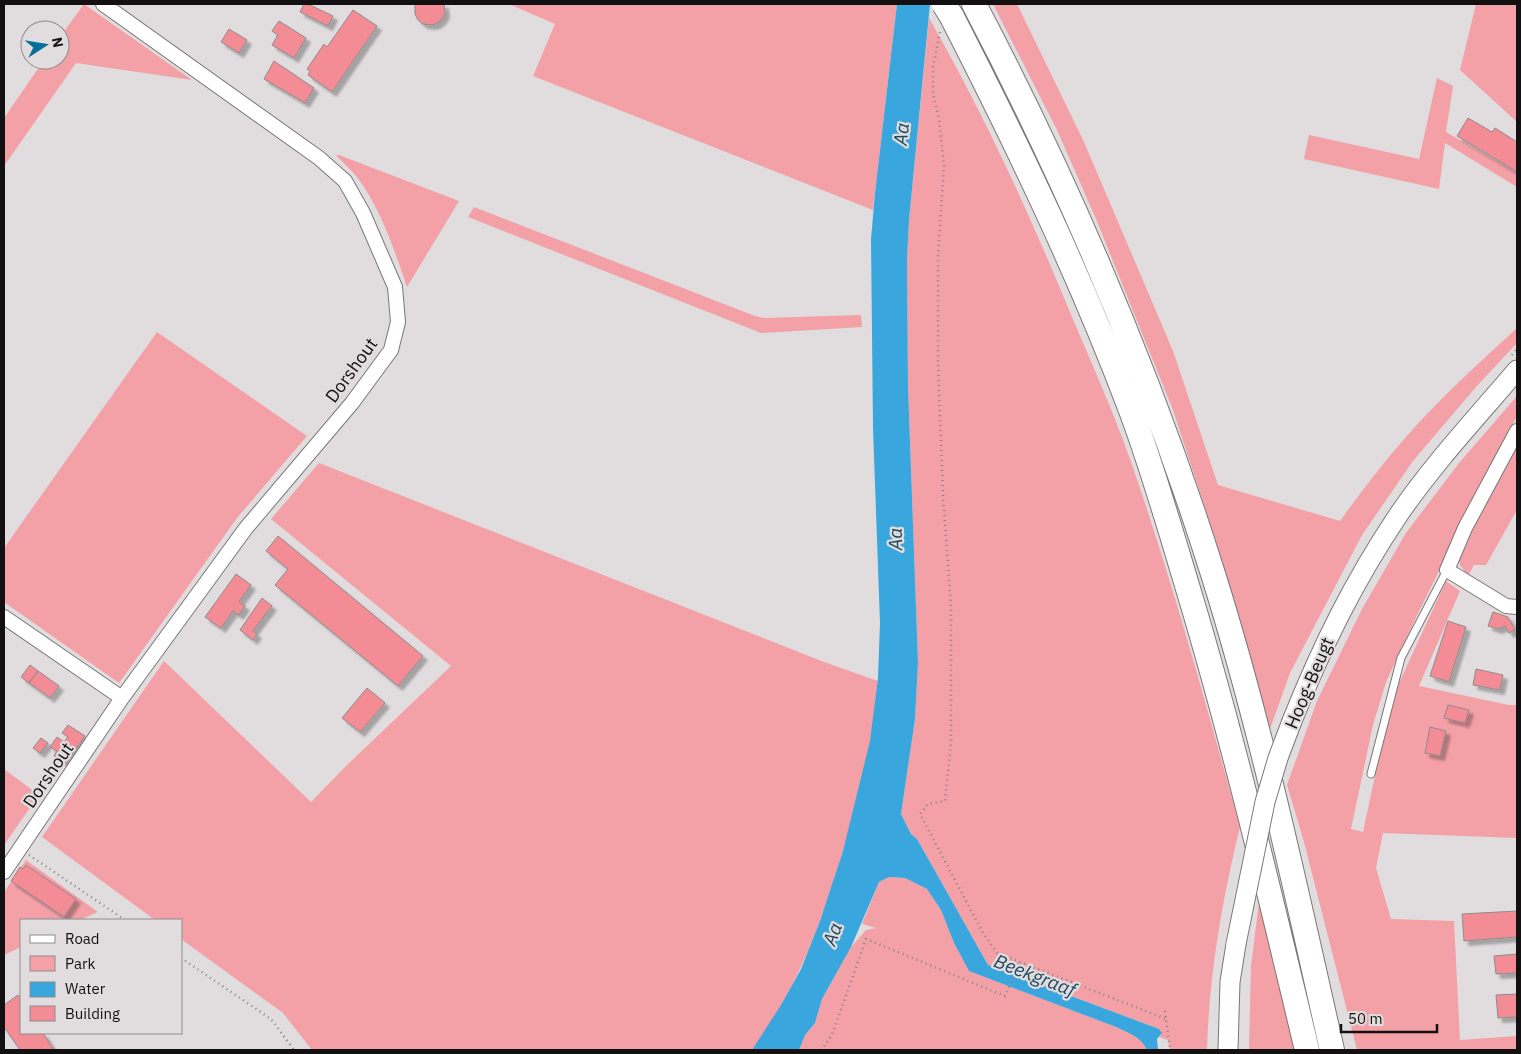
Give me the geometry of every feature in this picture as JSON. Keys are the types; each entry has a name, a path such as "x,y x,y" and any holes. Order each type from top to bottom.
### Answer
{"highway":[{"path":"974,4 1014,80 1067,192 1123,322 1177,465 1213,575 1259,740 1332,1050"},
{"path":"945,16 1002,115 1092,313 1132,414 1166,515 1216,682 1263,865 1306,1050"}],"street":[{"name":"Dorshout","path":"4,872 122,698 246,528 352,403 392,350 398,322 395,287 363,213 345,181 319,158 103,4"},
{"name":"Hoog-Beugt","path":"1228,1050 1230,982 1236,944 1266,802 1278,758 1292,720 1330,630 1361,574 1399,514 1468,425 1517,370"},
{"path":"1517,431 1465,528 1447,570 1506,606 1517,607"},
{"path":"4,617 122,698"}],"lane":[{"path":"1371,774 1401,658 1447,570"}],"path":[{"path":"945,16 933,67 933,94 939,119 944,166 938,254 938,364 943,495 951,608 951,743 945,801 928,804 920,814 983,933 997,953 1166,1019"},
{"path":"20,849 124,919"},
{"path":"821,1050 832,1035 866,939 1005,996 1020,963"},
{"path":"182,959 271,1019 294,1050"},
{"path":"1165,1011 1170,1050"}],"green space":[{"path":"84,4 192,80 76,63 4,166 4,118 37,70 70,70 70,23"},
{"path":"509,4 897,4 873,210 533,76 555,24"},
{"path":"993,4 1017,4 1084,142 1173,351 1218,485 1340,521 1397,447 1432,408 1517,328 1517,343 1476,387 1413,461 1362,535 1290,673 1270,729 1220,554 1173,410 1096,219 1057,130"},
{"path":"1476,4 1517,4 1517,122 1460,70"},
{"path":"929,18 969,91 1023,203 1117,423 1174,596 1240,827 1218,938 1210,994 1207,1050 1170,1050 1168,1040 1159,1037 1161,1035 1159,1029 988,965 901,814 915,719 918,662 908,387 907,259 909,220"},
{"path":"1437,78 1453,86 1446,132 1517,173 1517,187 1445,143 1439,189 1304,159 1309,135 1419,159"},
{"path":"336,155 459,201 407,287 388,234 376,208 353,172"},
{"path":"474,207 755,316 764,318 861,315 862,327 761,333 468,217"},
{"path":"157,332 307,436 237,518 119,683 4,602 4,548"},
{"path":"1517,396 1517,416 1419,611 1386,682 1373,725 1351,829 1363,832 1387,719 1399,683 1446,581 1460,591 1419,686 1509,705 1517,705 1517,838 1383,833 1376,868 1391,919 1454,921 1460,1040 1517,1036 1517,1050 1357,1050 1304,842 1287,785 1317,701 1362,609 1406,533 1459,463"},
{"path":"1517,441 1517,510 1486,565 1474,565 1468,576 1460,565 1458,555"},
{"path":"319,463 824,662 878,681 871,734 862,779 825,908 789,992 752,1050 312,1050 283,1013 182,940 182,919 154,919 42,837 164,661 311,802 451,666 271,519"},
{"path":"4,769 39,795 4,845"},
{"path":"26,860 98,912 82,919 20,919 20,947 4,955 4,892"},
{"path":"889,877 905,878 927,889 941,910 954,943 969,971 1116,1027 1138,1038 1147,1050 799,1050 805,1035 815,1023 822,999 851,947 866,930 876,928 862,924 879,882"},
{"path":"1259,902 1270,936 1298,1050 1249,1050 1251,966"}],"water":[{"name":"Aa","path":"897,4 930,4 909,220 907,259 908,387 918,662 915,719 901,814 988,965 1159,1029 1162,1033 1157,1039 1158,1050 1147,1050 1138,1038 1116,1027 969,971 954,943 941,910 927,889 905,878 889,877 879,882 851,947 822,999 815,1023 805,1035 799,1050 752,1050 781,1005 801,969 820,921 843,851 870,741 878,678 880,623 873,428 871,239"}],"building":[{"path":"304,4 308,4 333,16 328,26 300,12"},
{"path":"415,4 444,4 445,14 436,24 423,24 415,14"},
{"path":"353,10 377,26 332,92 308,75 310,71 307,69 324,44 327,47"},
{"path":"279,21 306,38 294,58 272,45 278,35 272,31"},
{"path":"229,29 247,40 239,53 221,42"},
{"path":"274,61 314,88 305,103 264,79"},
{"path":"1468,118 1492,132 1495,128 1517,142 1517,172 1457,136"},
{"path":"278,536 423,656 398,686 275,585 288,569 266,551"},
{"path":"236,574 251,585 239,602 245,606 239,615 233,611 221,628 205,617"},
{"path":"262,598 272,606 253,631 257,634 253,640 240,630"},
{"path":"1493,612 1508,617 1515,630 1509,633 1505,626 1498,629 1488,626"},
{"path":"1448,621 1466,627 1449,682 1430,676"},
{"path":"30,665 38,671 29,683 21,677"},
{"path":"1476,669 1503,675 1500,690 1473,685"},
{"path":"38,671 59,686 50,698 29,683"},
{"path":"367,688 385,703 360,732 342,718"},
{"path":"1448,705 1469,710 1465,723 1444,718"},
{"path":"68,725 85,736 75,750 64,742 68,737 62,733"},
{"path":"1430,727 1446,731 1440,756 1425,753"},
{"path":"57,737 75,750 66,764 54,756 57,751 50,747"},
{"path":"41,738 48,743 40,753 33,748"},
{"path":"26,865 76,899 64,917 11,881 20,867 23,869"},
{"path":"1517,911 1517,937 1464,941 1462,914"},
{"path":"1517,954 1517,973 1496,974 1494,956"},
{"path":"1517,994 1517,1017 1498,1018 1496,995"},
{"path":"18,995 20,998 20,1034 44,1034 54,1050 20,1050 4,1027 4,1005"}],"water label":[{"name":"Beekgraaf","path":"1035,975"}]}
